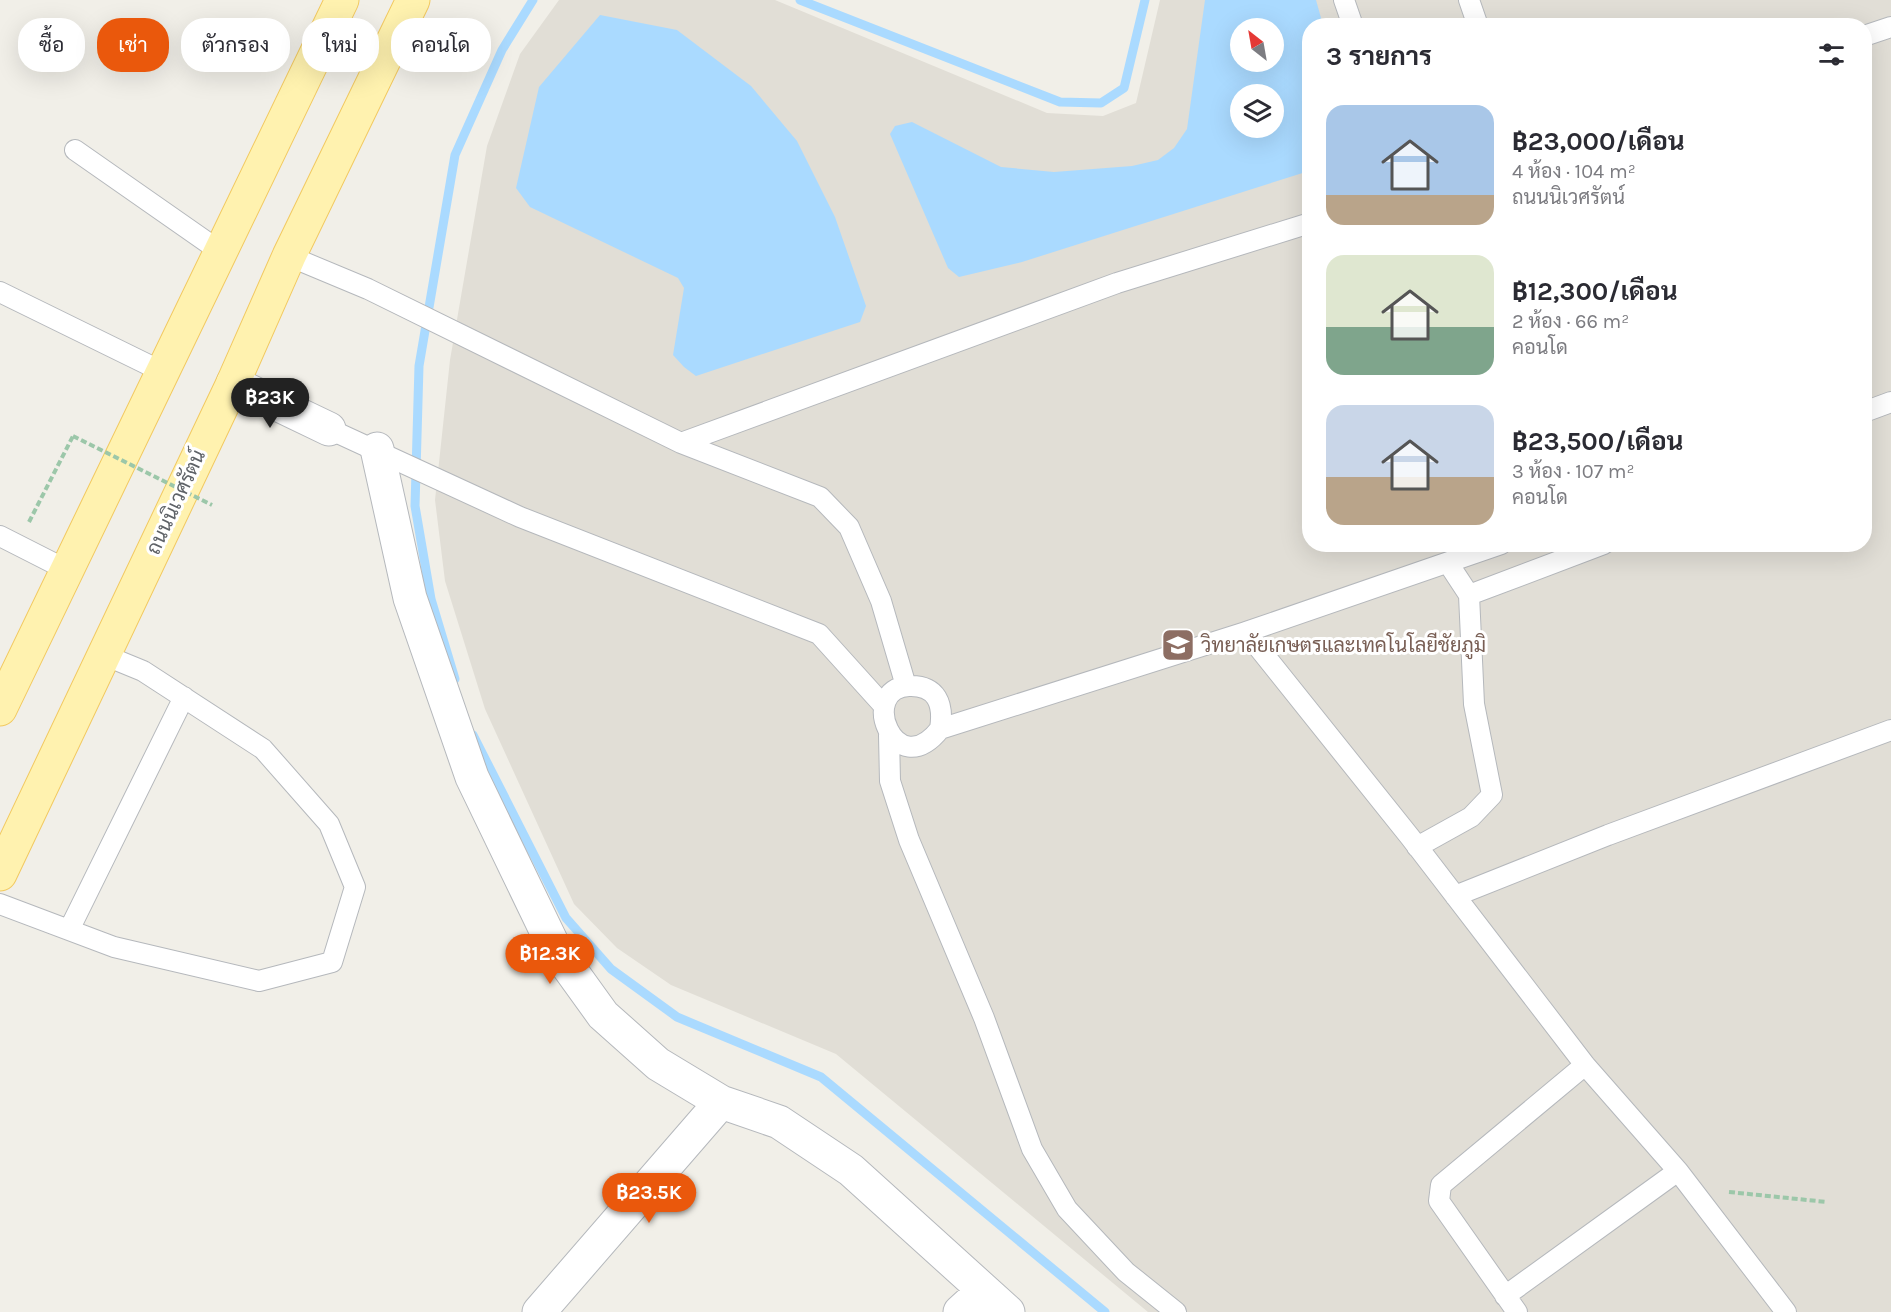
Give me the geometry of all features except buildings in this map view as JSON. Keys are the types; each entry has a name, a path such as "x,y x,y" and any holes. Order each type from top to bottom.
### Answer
{"main road":[{"path":"0,709 342,0"},
{"name":"ถนนนิเวศรัตน์","path":"0,874 233,382 290,256 413,0"}],"street":[{"path":"233,382 329,429"},
{"path":"377,449 410,598 472,777 554,947 603,1015 658,1064 722,1102 779,1122 851,1170 972,1302 1008,1312"},
{"path":"539,1312 722,1102"}],"lane":[{"path":"1344,0 1350,18"},
{"path":"1469,0 1475,18"},
{"path":"1872,33 1891,27"},
{"path":"75,150 221,252"},
{"path":"681,442 1117,283 1302,225"},
{"path":"290,256 368,289 681,442 820,497 849,526 881,601 906,686"},
{"path":"0,292 163,372"},
{"path":"1872,409 1891,402"},
{"path":"329,429 520,516 819,634 884,706"},
{"path":"9,540 68,570"},
{"path":"940,729 1246,632 1479,552"},
{"path":"1469,595 1583,552"},
{"path":"1417,847 1471,817 1492,795 1474,704 1469,595 1448,563"},
{"path":"1246,632 1586,1065 1678,1171 1786,1312"},
{"path":"0,904 114,947 259,981 332,962 355,887 328,824 263,749 143,671 104,655"},
{"path":"906,686 923,687 937,696 943,712 940,729 931,741 917,746 902,744 890,735 883,722 884,706 892,693 906,686"},
{"path":"69,930 184,697"},
{"path":"1455,896 1608,835 1891,730"},
{"path":"890,735 890,781 909,840 984,1018 1032,1149 1067,1209 1126,1272 1176,1312"},
{"path":"1517,1312 1439,1200 1442,1185 1586,1065"},
{"path":"1505,1296 1678,1171"}],"path":[{"path":"9,540 73,436 212,505"},
{"path":"1692,1189 1827,1202"}],"shaded area":[{"name":"วิทยาลัยเกษตรและเทคโนโลยีชัยภูมิ","path":"559,0 775,0 1047,113 1103,116 1136,103 1160,0 1891,0 1891,1312 1148,1312 836,1054 671,985 617,948 574,904 485,709 445,581 435,500 450,360 487,146 520,54"}],"water":[{"path":"1205,0 1316,0 1321,18 1302,18 1302,173 1022,262 959,277 948,268 890,134 895,126 912,122 1001,167 1054,172 1132,166 1158,160 1174,148 1187,129"},
{"path":"600,15 677,30 751,86 797,141 835,217 866,306 860,322 696,376 673,355 684,288 678,278 530,207 516,188 539,87"}],"waterway":[{"path":"455,679 431,599 415,506 419,366 455,155 502,50 533,0"},
{"path":"800,0 1060,102 1101,103 1124,88 1145,0"},
{"path":"473,735 566,918 611,969 677,1017 821,1077 1105,1312"}],"place":[{"name":"วิทยาลัยเกษตรและเทคโนโลยีชัยภูมิ","path":"1178,645"}]}
